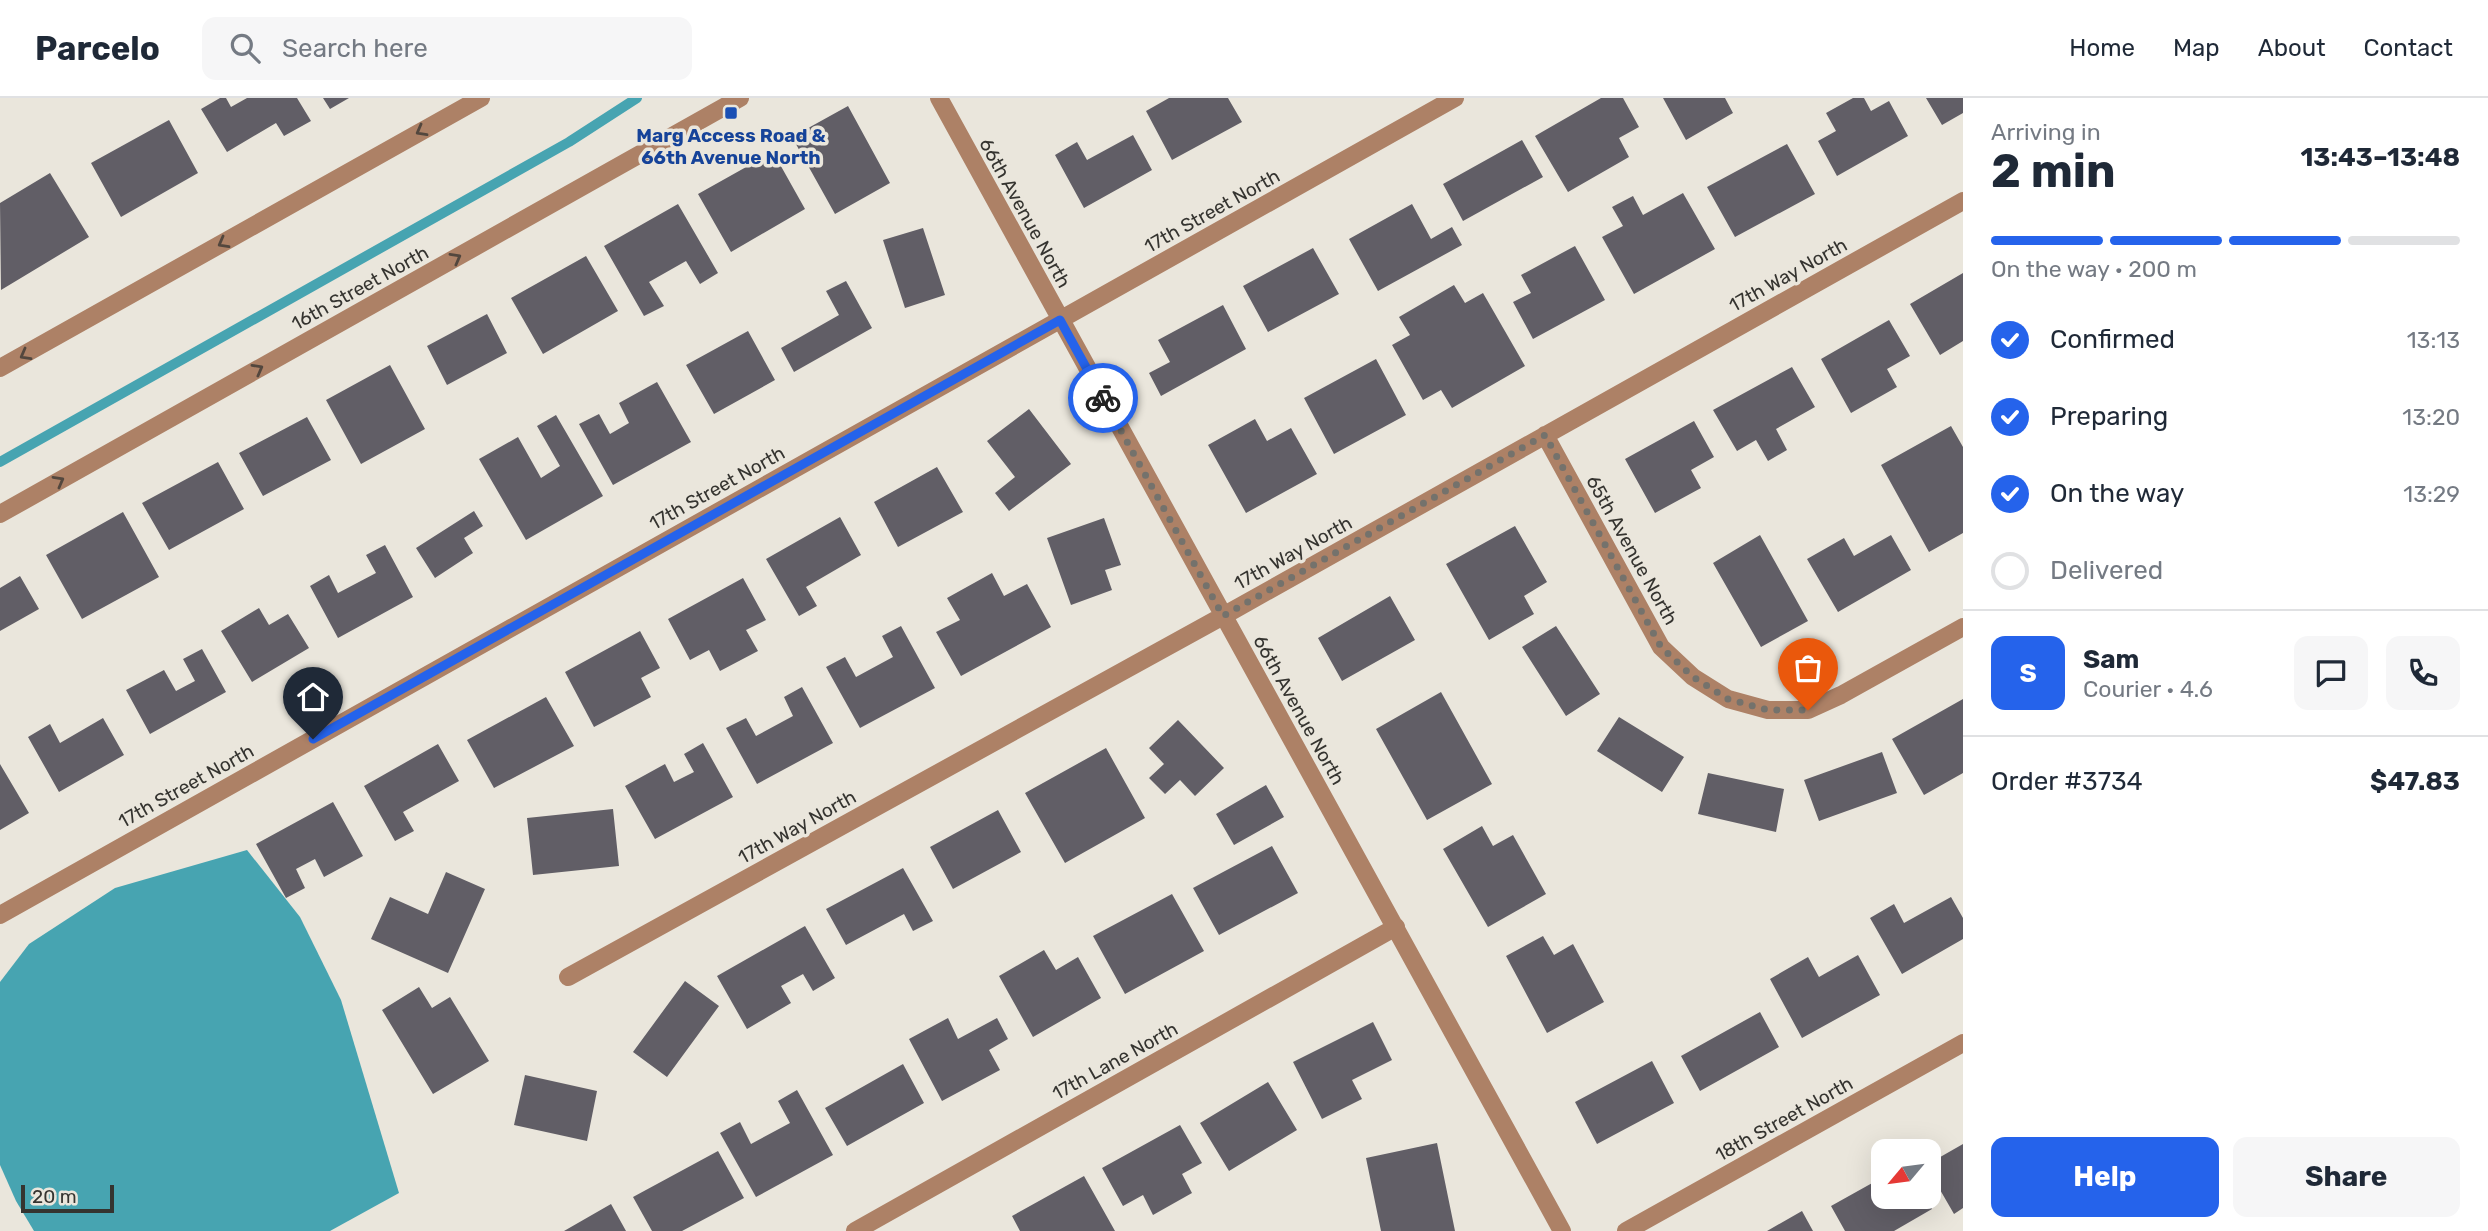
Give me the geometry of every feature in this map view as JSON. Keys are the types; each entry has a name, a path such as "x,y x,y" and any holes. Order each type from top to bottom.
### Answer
{"street":[{"path":"0,368 481,98"},
{"name":"16th Street North","path":"0,514 740,98"},
{"name":"66th Avenue North","path":"939,98 1562,1231"},
{"name":"17th Street North","path":"0,915 1455,98"},
{"name":"17th Way North","path":"568,977 1223,616 1963,201"},
{"name":"65th Avenue North","path":"1545,435 1661,647 1693,677 1728,699 1768,710 1808,710 1841,695 1963,627"},
{"name":"17th Lane North","path":"855,1231 1396,927"},
{"name":"18th Street North","path":"1626,1231 1963,1044"}],"water":[{"path":"247,850 300,917 341,1000 399,1193 330,1231 34,1231 16,1201 0,1165 0,982 29,944 115,888"}],"building":[{"path":"220,98 226,98 231,107 247,98 297,98 311,121 284,136 276,123 227,152 201,109"},
{"path":"323,98 349,98 330,109"},
{"path":"1169,98 1228,98 1242,122 1172,160 1146,111"},
{"path":"1601,98 1623,98 1639,127 1619,138 1629,157 1568,192 1535,136"},
{"path":"1663,98 1725,98 1733,113 1686,140"},
{"path":"1853,98 1864,98 1871,111 1889,101 1908,136 1837,176 1818,141 1836,131 1826,113"},
{"path":"1926,98 1963,98 1963,113 1942,125"},
{"path":"848,106 890,183 835,214 792,137"},
{"path":"169,120 198,173 121,217 91,163"},
{"path":"1133,135 1152,170 1084,208 1055,155 1077,142 1087,160"},
{"path":"1522,140 1543,177 1463,221 1443,184"},
{"path":"1787,144 1815,194 1735,237 1707,187"},
{"path":"773,152 805,209 731,252 698,194"},
{"path":"50,173 89,237 1,290 0,203"},
{"path":"1683,193 1715,249 1634,294 1602,237 1623,226 1612,207 1633,196 1643,215"},
{"path":"678,204 718,273 700,284 686,261 649,282 664,306 644,316 604,246"},
{"path":"1412,204 1431,239 1452,227 1462,245 1378,291 1349,239"},
{"path":"923,228 945,295 905,308 883,240"},
{"path":"1575,246 1605,300 1533,339 1513,302 1531,293 1521,275"},
{"path":"1313,248 1339,294 1268,332 1243,286"},
{"path":"586,256 618,311 543,354 511,298"},
{"path":"1963,273 1963,341 1940,355 1910,304"},
{"path":"846,281 872,328 794,372 781,348 839,315 826,291"},
{"path":"1454,285 1465,303 1483,293 1525,366 1452,408 1441,390 1423,400 1392,345 1410,335 1399,317"},
{"path":"1223,305 1246,349 1161,396 1149,373 1170,362 1158,340"},
{"path":"487,314 507,353 447,385 427,346"},
{"path":"1889,320 1910,356 1887,369 1897,387 1851,413 1821,359"},
{"path":"748,331 775,380 714,414 686,365"},
{"path":"1376,359 1406,415 1334,454 1304,398"},
{"path":"390,365 425,429 361,464 326,400"},
{"path":"1792,367 1815,407 1776,429 1787,450 1768,461 1756,440 1737,451 1713,410"},
{"path":"657,382 691,442 613,485 579,424 599,414 610,434 629,423 619,403"},
{"path":"1029,409 1071,464 1009,511 995,493 1015,477 987,441"},
{"path":"556,415 603,496 526,540 479,459 518,437 541,478 560,466 537,426"},
{"path":"307,417 331,460 263,496 239,453"},
{"path":"1255,419 1267,441 1291,428 1317,474 1246,513 1208,445"},
{"path":"1694,421 1714,457 1691,470 1701,488 1655,513 1625,459"},
{"path":"1951,426 1963,447 1963,533 1929,552 1881,465"},
{"path":"218,462 244,509 169,550 142,503"},
{"path":"937,467 963,512 898,547 874,502"},
{"path":"474,511 483,526 464,538 473,553 435,578 416,548"},
{"path":"123,512 159,577 82,619 46,555"},
{"path":"840,517 861,555 806,587 817,606 799,616 766,559"},
{"path":"1104,518 1121,565 1105,570 1112,590 1071,605 1047,538"},
{"path":"1515,526 1547,582 1524,596 1534,614 1489,640 1446,564"},
{"path":"1760,535 1808,621 1761,647 1713,563"},
{"path":"1891,535 1911,570 1838,612 1807,559 1844,538 1854,556"},
{"path":"385,545 413,597 338,638 310,586 329,575 338,593 376,573 366,555"},
{"path":"992,573 1004,596 1027,584 1051,627 961,676 936,632 960,620 947,598"},
{"path":"20,576 39,609 0,631 0,588"},
{"path":"743,578 766,620 746,630 758,651 720,671 709,650 690,660 668,619"},
{"path":"1390,596 1415,640 1342,681 1318,638"},
{"path":"259,608 269,625 288,614 309,648 252,682 221,631"},
{"path":"901,626 935,688 860,728 826,667 845,657 856,677 893,657 882,636"},
{"path":"1556,626 1600,694 1566,716 1522,647"},
{"path":"640,631 660,668 641,678 651,697 594,727 565,672"},
{"path":"202,649 226,692 150,734 126,690 164,670 176,691 195,681 183,659"},
{"path":"802,687 833,743 757,784 726,728 746,718 756,736 793,716 784,697"},
{"path":"1441,692 1492,784 1427,820 1376,729"},
{"path":"546,697 574,746 494,788 467,740"},
{"path":"1963,699 1963,773 1924,795 1892,739"},
{"path":"1619,717 1684,757 1662,792 1597,751"},
{"path":"103,718 124,755 59,792 28,737 50,724 60,743"},
{"path":"1178,720 1224,768 1195,796 1180,780 1165,794 1149,778 1164,764 1149,748"},
{"path":"703,743 733,797 655,839 625,786 665,764 674,782 694,772 684,754"},
{"path":"438,744 459,781 403,812 414,831 395,841 364,786"},
{"path":"1106,748 1145,818 1065,863 1025,793"},
{"path":"1882,752 1897,793 1819,821 1804,780"},
{"path":"0,764 29,813 0,830"},
{"path":"1708,773 1784,789 1776,832 1698,814"},
{"path":"1266,785 1284,817 1234,845 1216,814"},
{"path":"333,802 363,856 324,877 315,859 296,869 305,888 286,898 256,844"},
{"path":"613,809 619,866 533,875 527,818"},
{"path":"998,810 1021,852 953,889 930,847"},
{"path":"1482,826 1493,846 1513,835 1546,894 1488,927 1443,849"},
{"path":"1272,846 1298,893 1219,935 1193,888"},
{"path":"903,868 933,921 913,931 904,914 846,945 826,909"},
{"path":"446,872 485,889 448,973 371,939 390,897 428,914"},
{"path":"1172,894 1204,951 1125,994 1093,936"},
{"path":"1951,897 1963,918 1963,939 1902,974 1870,918 1894,904 1904,923"},
{"path":"805,926 835,978 813,991 803,974 781,986 791,1003 747,1029 717,976"},
{"path":"1543,936 1554,955 1573,944 1604,1002 1547,1033 1506,956"},
{"path":"1044,950 1056,970 1078,957 1101,998 1033,1037 999,976"},
{"path":"1858,955 1880,995 1802,1038 1770,979 1808,957 1819,977"},
{"path":"685,981 719,1006 667,1077 633,1052"},
{"path":"419,987 432,1008 450,997 489,1061 433,1094 382,1010"},
{"path":"1760,1012 1779,1047 1700,1091 1681,1056"},
{"path":"948,1018 958,1039 997,1018 1008,1039 989,1050 1000,1070 942,1101 909,1039"},
{"path":"1373,1022 1392,1060 1352,1080 1362,1099 1322,1119 1293,1062"},
{"path":"1652,1061 1674,1103 1597,1144 1575,1102"},
{"path":"903,1064 924,1103 847,1146 825,1108"},
{"path":"525,1075 597,1091 587,1141 514,1125"},
{"path":"1268,1082 1297,1130 1229,1171 1200,1123"},
{"path":"797,1090 833,1155 756,1197 720,1133 740,1122 751,1144 790,1123 778,1101"},
{"path":"1180,1125 1202,1163 1182,1174 1192,1193 1153,1215 1143,1195 1123,1206 1102,1168"},
{"path":"1437,1143 1455,1231 1381,1231 1366,1158"},
{"path":"1963,1144 1963,1208 1954,1214 1941,1192 1941,1157"},
{"path":"718,1151 744,1198 682,1231 652,1231 633,1197"},
{"path":"1084,1176 1115,1231 1020,1231 1012,1216"},
{"path":"1871,1184 1871,1209 1932,1209 1894,1231 1845,1231 1831,1206"},
{"path":"611,1204 626,1231 564,1231"},
{"path":"1802,1211 1813,1231 1767,1231"}],"waterway":[{"path":"0,462 569,142 637,98"}],"way so far":[{"path":"1103,398 1223,616 1545,435 1661,647 1693,677 1728,699 1768,710 1808,710"}],"place":[{"name":"Marg Access Road & 66th Avenue North","path":"731,113"}],"route":[{"path":"313,739 1060,320 1103,398"}]}
